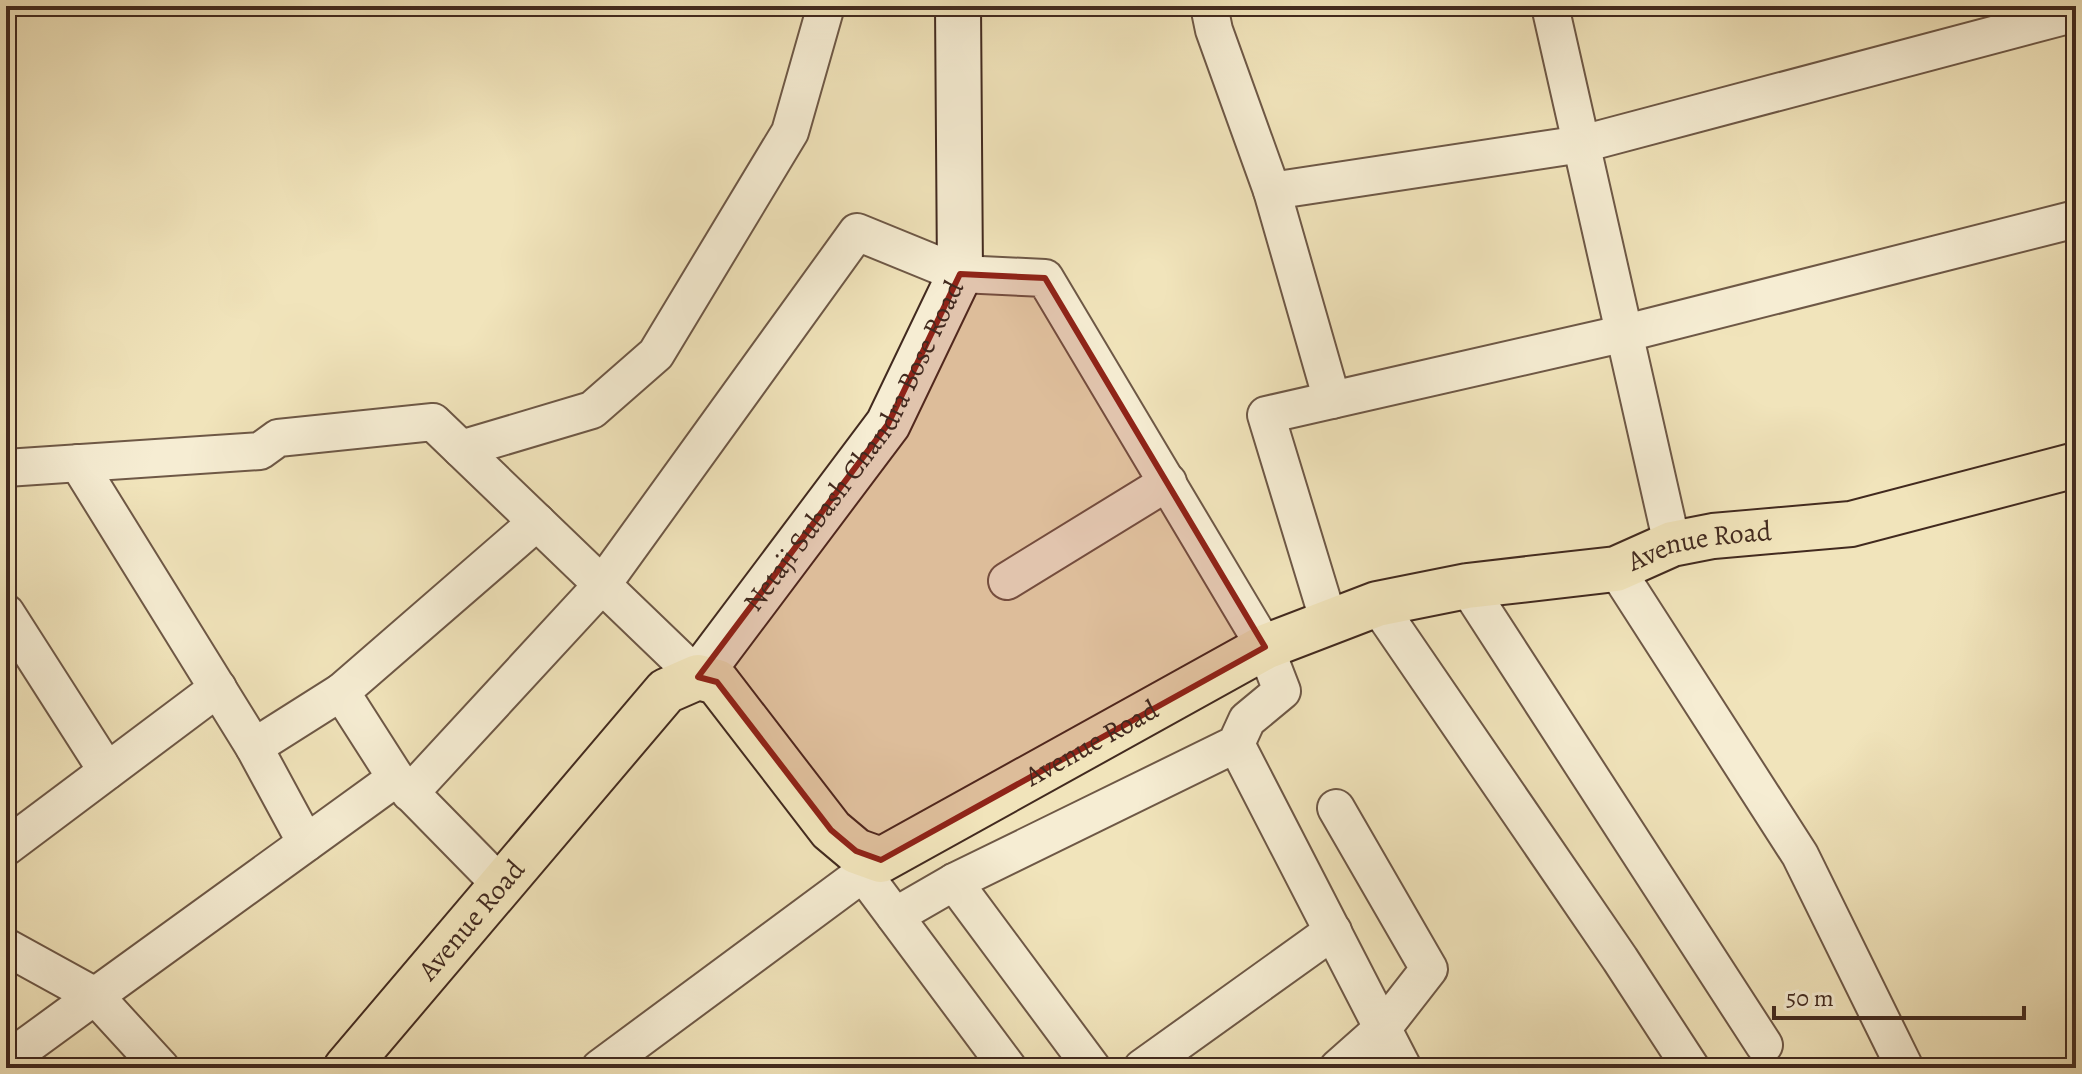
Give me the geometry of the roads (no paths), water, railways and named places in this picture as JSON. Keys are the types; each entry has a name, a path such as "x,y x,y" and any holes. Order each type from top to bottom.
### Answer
{"main road":[{"name":"Netaji Subash Chandra Bose Road","path":"698,677 888,424 960,274 958,6"},
{"name":"Avenue Road","path":"871,866 1265,647 1377,604 1467,586 1616,569 1672,544 1713,536 1851,524 2076,465"},
{"path":"698,677 717,682 831,830 871,866"},
{"name":"Avenue Road","path":"346,1068 666,691 698,677"}],"street":[{"path":"461,449 592,410 656,354 790,132 826,6"},
{"path":"1209,6 1214,30 1272,191 1332,400"},
{"path":"1550,6 1672,544"},
{"path":"1272,191 1582,144 2076,13"},
{"path":"1329,622 1266,415 1626,333 2076,219"},
{"path":"6,1061 306,843 403,785 602,585 857,232 960,274 1045,278 1265,647 1282,691 1247,720 1236,744 954,882 895,916"},
{"path":"6,468 260,451 278,438 433,422 698,677"},
{"path":"78,463 254,747 306,843"},
{"path":"1007,581 1168,482"},
{"path":"254,747 341,692 537,522"},
{"path":"1616,569 1800,855 1905,1068"},
{"path":"1467,586 1764,1045"},
{"path":"1377,604 1691,1068"},
{"path":"6,613 107,771"},
{"path":"6,847 218,688"},
{"path":"341,692 403,785 501,885"},
{"path":"1236,744 1403,1068"},
{"path":"1336,808 1429,969 1383,1028 1338,1068"},
{"path":"600,1068 871,866 895,916 1008,1068"},
{"path":"954,882 1092,1068"},
{"path":"1142,1068 1333,931"},
{"path":"6,947 95,996 161,1068"}]}
